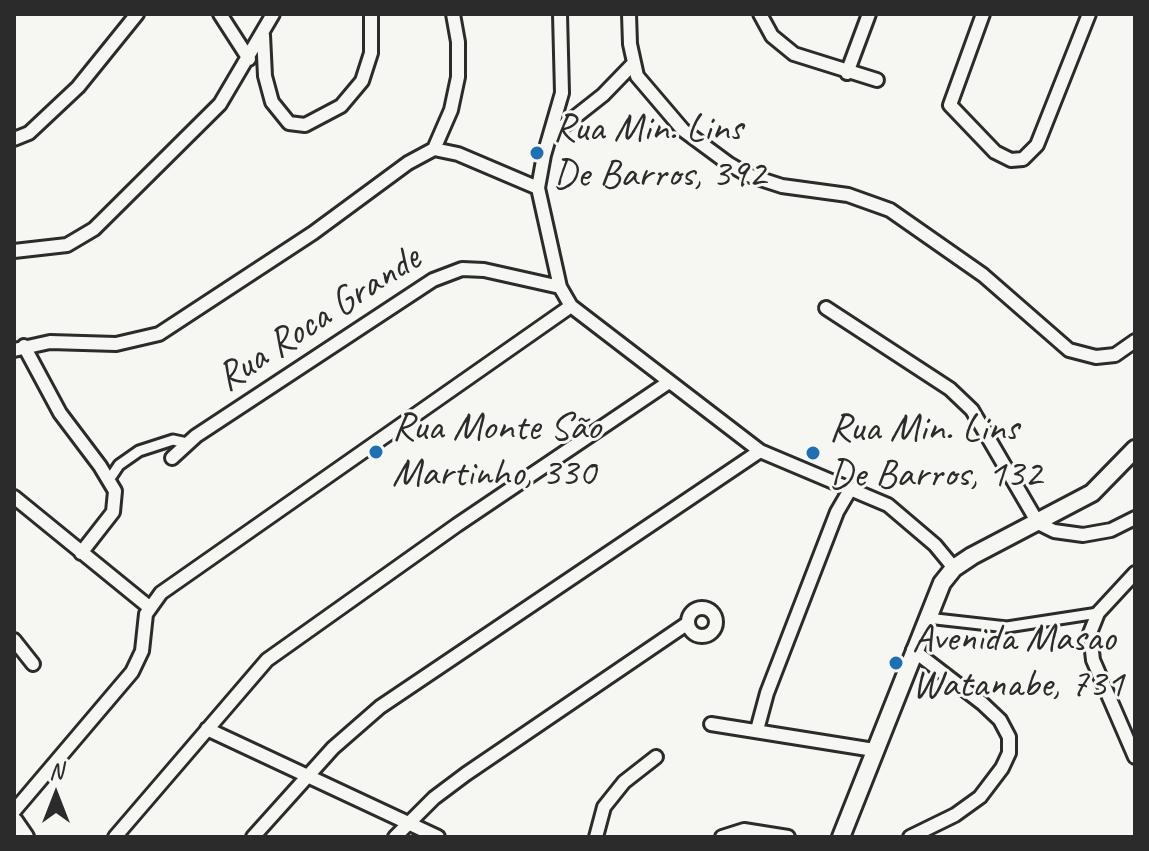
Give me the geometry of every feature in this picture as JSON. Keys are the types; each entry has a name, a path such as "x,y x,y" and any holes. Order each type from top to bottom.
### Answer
{"street":[{"path":"14,139 29,133 78,87 137,14"},
{"path":"220,14 249,59"},
{"path":"14,251 67,245 94,229 220,104 273,14"},
{"path":"263,35 265,76 272,102 289,123 305,125 341,106 362,81 371,53 371,14"},
{"path":"434,149 455,93 459,57 453,17 441,14"},
{"path":"560,14 562,93 538,188 560,287 571,306 760,451 888,505 935,545 954,568"},
{"path":"629,14 633,64 637,76 683,130 748,175 782,186 848,195 890,210 983,275 1069,350 1096,357 1115,355 1135,341"},
{"path":"760,14 772,36 794,54 877,80"},
{"path":"847,73 869,14"},
{"path":"983,14 950,105 995,152 1011,160 1023,159 1037,145 1089,14"},
{"path":"551,136 603,95 633,64"},
{"path":"81,553 113,512 115,491 19,348 50,342 116,344 159,334 313,233 408,163 434,149 458,154 538,188"},
{"name":"Rua Roca Grande","path":"172,458 187,443 433,280 462,269 484,270 560,287"},
{"path":"14,811 132,672 142,651 149,607 161,593 571,306"},
{"path":"826,308 950,389 972,410 1038,523 1054,531 1083,535 1111,530 1135,518"},
{"path":"115,837 267,660 669,382"},
{"path":"109,480 119,465 139,451 173,440 187,443"},
{"path":"841,837 925,618 942,583 954,568 1102,486 1135,449"},
{"path":"253,837 353,729 416,681 760,451"},
{"path":"757,730 767,693 837,512 851,488"},
{"path":"14,497 149,607"},
{"path":"1135,573 1098,613 1090,633 1093,660 1135,757"},
{"path":"925,618 1007,627 1098,613"},
{"path":"395,837 466,774 688,623"},
{"path":"14,640 33,664"},
{"path":"910,837 955,815 980,797 1002,768 1009,753 1009,737 1000,720 913,650"},
{"path":"711,724 874,750"},
{"path":"207,729 438,837"},
{"path":"596,837 604,807 624,782 656,757"},
{"path":"14,821 25,837"},
{"path":"722,837 744,830 788,837"}],"place":[{"name":"Rua Min. Lins De Barros, 392","path":"537,153"},
{"name":"Rua Monte São Martinho, 330","path":"376,452"},
{"name":"Rua Min. Lins De Barros, 132","path":"813,453"},
{"name":"Avenida Masao Watanabe, 731","path":"896,663"}]}
